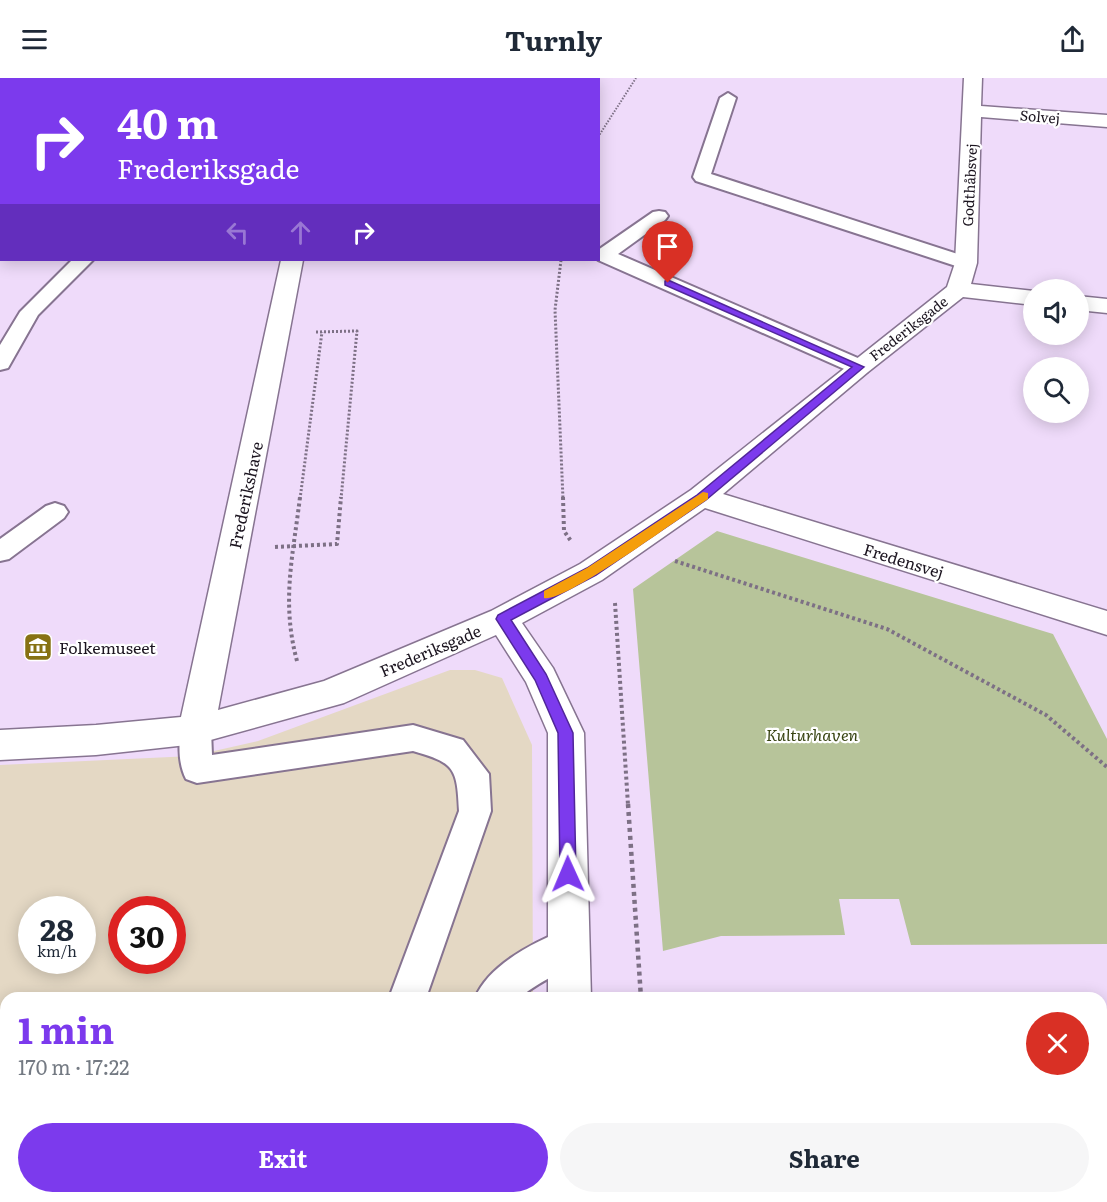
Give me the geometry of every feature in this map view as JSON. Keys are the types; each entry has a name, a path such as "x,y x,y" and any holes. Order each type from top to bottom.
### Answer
{"street":[{"name":"Godthåbsvej","path":"958,290 966,263 973,78"},
{"name":"Solvej","path":"973,111 1107,121"},
{"name":"Frederikshave","path":"196,730 292,261"},
{"name":"Frederiksgade","path":"0,745 96,740 196,730 332,693 502,619 591,572 701,497 859,367 958,290"},
{"path":"958,290 1023,297"},
{"path":"1089,304 1107,306"},
{"name":"Fredensvej","path":"701,497 1107,623"},
{"path":"502,619 541,677 566,733 570,992"}],"lane":[{"path":"728,98 702,177 966,263"},
{"name":"Frederiksgade","path":"659,216 604,255 859,367"},
{"path":"0,363 30,312 81,261"},
{"path":"0,552 55,512"},
{"path":"196,730 197,770 412,738 452,749 473,774 475,812 409,992"},
{"path":"499,992 515,977 570,945"}],"path":[{"path":"600,134 636,78"},
{"path":"561,261 555,310 564,531 591,572 615,602 641,992"},
{"path":"234,549 337,544 357,331 311,332"},
{"path":"312,698 298,664 289,631 287,598 322,332"},
{"path":"629,547 887,628 1046,714 1107,767"}],"shaded area":[{"path":"450,670 475,670 502,678 532,745 533,992 0,992 0,765 192,756 258,741"}],"green space":[{"name":"Kulturhaven","path":"717,531 1053,634 1107,739 1107,944 911,945 899,899 839,899 845,935 721,936 663,951 633,589"}],"slow traffic":[{"path":"549,594 591,572 703,496"}],"place":[{"name":"Folkemuseet","path":"38,647"}],"route":[{"path":"568,874 566,733 541,677 502,619 591,572 701,497 859,367 668,283"}]}
